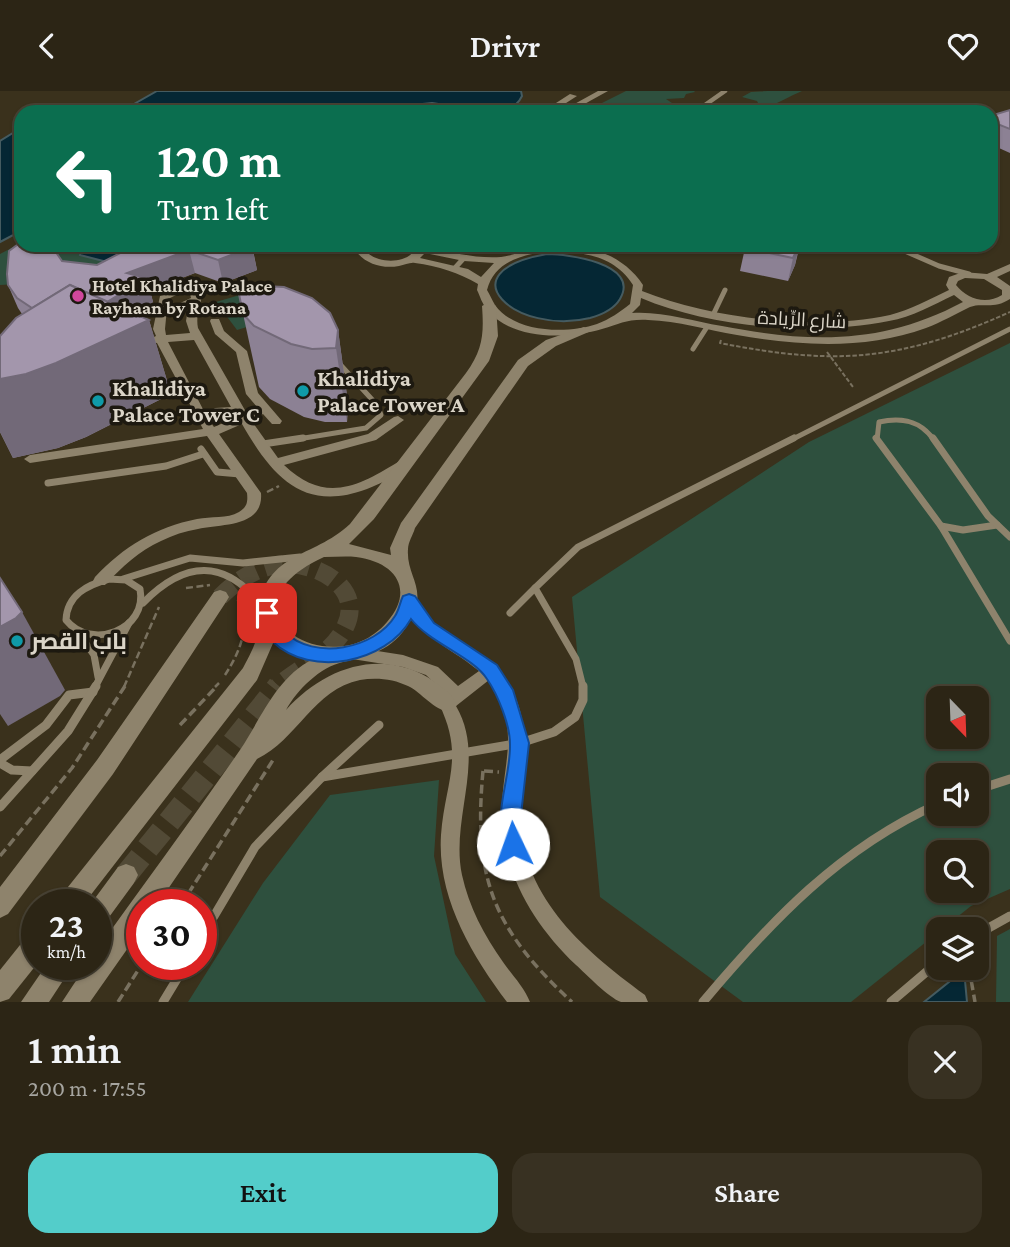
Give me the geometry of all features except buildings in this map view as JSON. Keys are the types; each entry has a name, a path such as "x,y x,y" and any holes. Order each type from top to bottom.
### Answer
{"street":[{"path":"559,105 584,91"},
{"path":"578,105 604,91"},
{"path":"362,252 377,263 393,264 411,259 468,273 483,283"},
{"path":"411,259 417,252"},
{"path":"441,252 464,258 505,260"},
{"path":"81,889 250,674 264,647 274,584 290,568 357,528 486,353 491,336 489,306 482,290 483,283 494,266 533,252"},
{"path":"598,252 629,271 638,285 639,293 635,305 624,317 541,349 510,378 407,527 399,548 413,610 428,628 491,670 504,690 520,743 510,815 513,844 521,874 540,911 567,945 602,977 638,1002"},
{"path":"988,277 1010,267"},
{"path":"970,274 1007,284"},
{"name":"شارع الرِّيادة","path":"639,293 671,306 713,315 792,322 879,320 915,310 953,286 958,276 970,274"},
{"name":"شارع الرِّيادة","path":"624,317 664,318 768,337 868,338 905,331 973,301 994,303 1005,299 1008,293 1007,284"},
{"path":"953,286 973,301"},
{"path":"100,581 120,559 144,542 185,526 229,521 251,510 256,501 254,493 206,426 161,338 159,320 163,302 169,293 185,289 197,293 191,316 200,340 241,413 276,463 307,489 324,492 356,487 405,464"},
{"path":"163,302 179,307 195,302"},
{"path":"489,306 520,326 551,332 584,331"},
{"path":"215,321 223,335 236,345 244,357 249,386 262,409 276,421"},
{"path":"792,322 815,339"},
{"path":"134,343 161,338 200,340 223,335"},
{"path":"206,426 219,411 241,413 262,409"},
{"path":"30,459 206,426 227,429 241,413"},
{"path":"276,463 372,437 398,420"},
{"path":"318,553 353,549 377,554 403,574"},
{"path":"0,906 105,767 220,597"},
{"path":"154,889 249,754 293,684 306,672 387,636 402,619 409,600"},
{"path":"268,616 277,635 293,647 315,654 345,654 403,661 432,671 452,700 461,762 450,853 456,887 471,927 494,969 520,1002"},
{"path":"452,700 491,670"},
{"path":"249,754 277,736 314,695 352,675 384,671 406,674 452,700"},
{"path":"112,894 126,875"},
{"path":"75,1002 126,929"},
{"path":"0,990 21,964"},
{"path":"34,1002 50,980"}],"lane":[{"path":"705,105 725,91"},
{"path":"907,252 939,266 970,274"},
{"path":"454,269 464,258"},
{"path":"939,266 953,286"},
{"path":"713,315 724,290"},
{"path":"664,318 671,306"},
{"path":"693,349 707,327"},
{"path":"510,613 578,547 1010,329"},
{"path":"263,444 358,430 378,420 380,410 336,361 336,350"},
{"path":"1010,537 997,525 926,430 900,417 879,422 876,438 941,526 1010,641"},
{"path":"48,483 166,466 202,451 220,474 240,474"},
{"path":"941,526 963,530 997,525"},
{"path":"98,681 94,655 79,634 68,625 67,607 83,589 100,581 119,579 190,558 259,563 318,553"},
{"path":"0,807 69,729 93,692 113,648 143,603 176,575 191,570 206,570 240,580 256,595 268,616"},
{"path":"119,579 136,585 142,593 143,603"},
{"path":"322,776 461,762 550,736 570,725 580,711 585,695 584,678 535,587"},
{"path":"79,634 104,635 129,623"},
{"path":"33,771 12,770 0,761 52,720 69,695 93,692"},
{"path":"217,911 255,848 322,776 379,725"},
{"path":"989,786 1010,779"},
{"path":"703,1002 757,938 836,865 883,834 926,811"},
{"path":"989,928 1010,916"},
{"path":"891,1002 926,972"},
{"path":"163,1002 176,980"}],"path":[{"path":"815,339 853,387"},
{"path":"267,492 280,485"},
{"path":"191,889 279,750"},
{"path":"461,762 483,771 516,772"},
{"path":"483,771 478,842 487,883 500,918 523,954 572,1002"},
{"path":"118,1002 132,980"},
{"path":"971,980 975,1002"}],"green space":[{"path":"626,91 695,92 686,94 684,98 666,99 675,105 598,105"},
{"path":"802,91 773,105 759,105 757,101 742,97 751,92"},
{"path":"14,247 14,252 154,252 18,284 0,285 0,254"},
{"path":"250,292 273,319 237,330 216,302"},
{"path":"1010,343 1010,889 989,898 989,840 926,840 926,903 978,903 957,917 926,917 926,942 851,1002 743,1002 600,897 572,597 809,442"},
{"path":"439,780 434,856 455,954 486,1002 188,1002 202,980 217,980 217,956 263,883 330,795"},
{"path":"1010,929 1010,1002 996,1002 997,936"}],"water":[{"path":"157,91 521,91 522,96 515,105 132,105"},
{"path":"14,132 14,235 0,242 0,141"},
{"path":"81,252 130,252 107,262 80,255"},
{"path":"547,254 584,259 611,269 620,277 624,287 620,299 611,309 598,315 563,321 538,318 517,310 502,299 496,287 500,274 516,263"},
{"path":"952,980 965,980 967,1002 924,1002"}],"tunnel":[{"path":"220,597 232,586 260,569 291,564 320,572 343,589 349,601 349,615 337,640 322,655 277,687"},
{"path":"126,875 279,686"}],"place":[{"name":"Hotel Khalidiya Palace Rayhaan by Rotana","path":"78,296"},
{"name":"Khalidiya Palace Tower A","path":"303,391"},
{"name":"Khalidiya Palace Tower C","path":"98,401"},
{"name":"باب القصر","path":"17,641"}],"route":[{"path":"267,613 277,635 293,647 303,652 339,655 365,649 387,636 402,619 409,600 419,619 428,628 491,670 504,690 520,743 510,815 513,844"}]}
